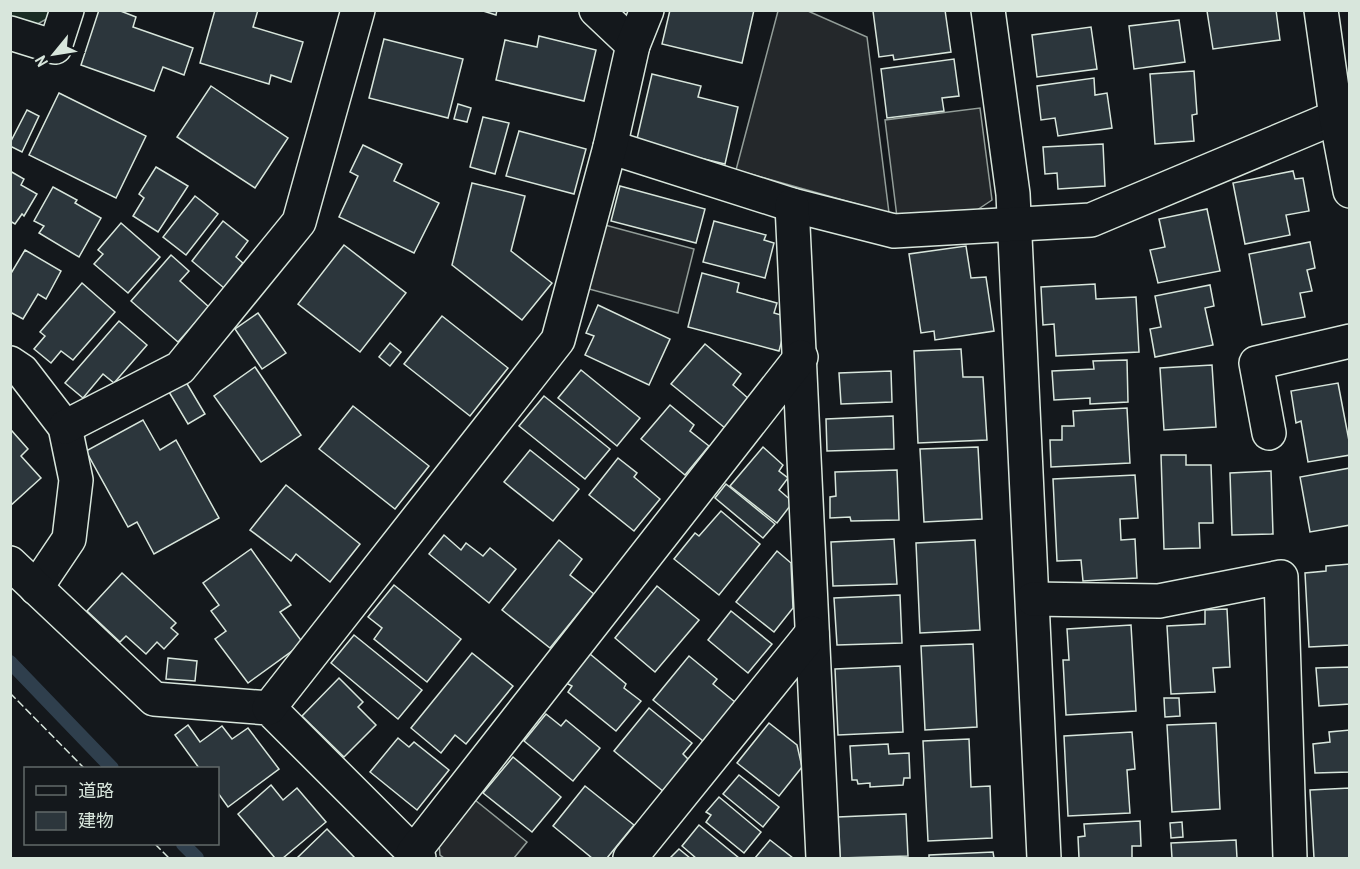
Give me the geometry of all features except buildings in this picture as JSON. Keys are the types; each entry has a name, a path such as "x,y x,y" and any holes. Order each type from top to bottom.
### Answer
{"street":[{"path":"10,33 55,47 67,10"},
{"path":"65,427 180,368 299,222 358,10"},
{"path":"596,10 633,45"},
{"path":"269,708 558,340 610,147 633,45 647,10"},
{"path":"988,10 1013,194 1044,858"},
{"path":"1321,10 1336,117 1350,192"},
{"path":"610,147 792,205 894,231 1091,220 1336,117"},
{"path":"792,205 823,858"},
{"path":"1269,433 1256,363 1350,341"},
{"path":"10,363 22,371 65,427 76,480 69,539 18,571 154,699 269,708 416,856 801,357"},
{"path":"1033,599 1159,601 1281,577 1290,858"},
{"path":"630,858 812,633"}],"green space":[{"path":"11,11 52,11 50,17 29,29 11,23"}],"shaded area":[{"path":"778,11 808,11 867,37 889,213 736,170"},
{"path":"980,108 992,200 974,212 897,217 885,120"},
{"path":"605,225 694,249 678,313 589,289"},
{"path":"475,800 527,842 514,858 444,858 440,855 439,844"}],"waterway":[{"path":"10,662 111,767"},
{"path":"184,845 197,858"}],"fence":[{"path":"10,693 83,767"},
{"path":"156,845 169,858"}]}
